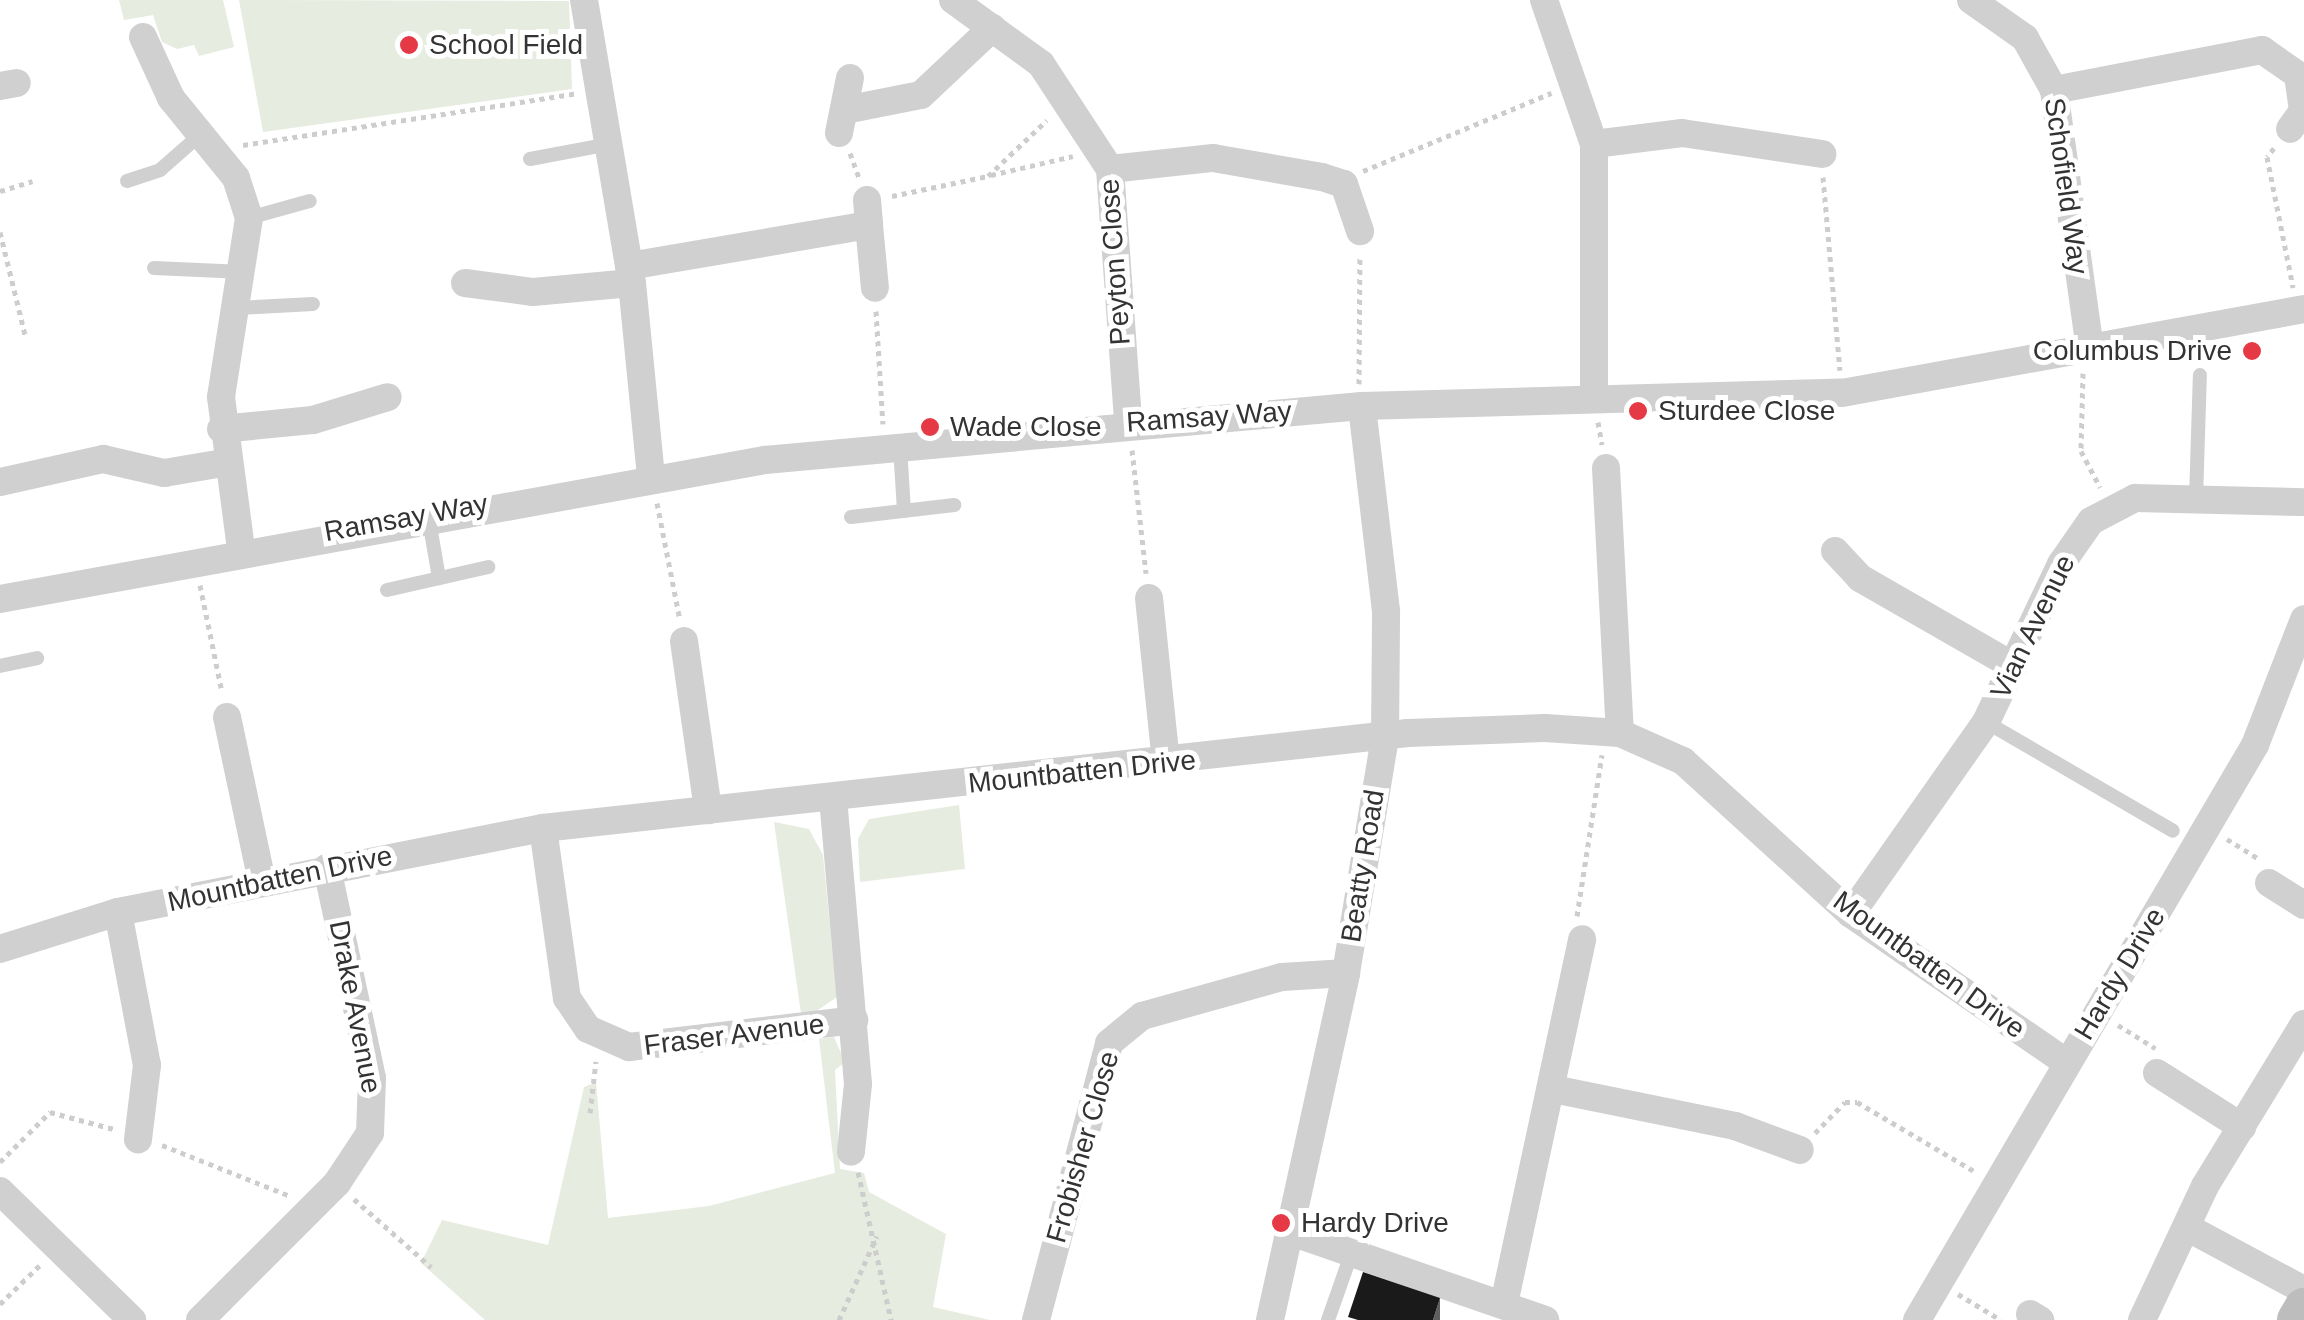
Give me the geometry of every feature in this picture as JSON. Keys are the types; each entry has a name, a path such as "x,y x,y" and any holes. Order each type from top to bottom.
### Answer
{"street":[{"path":"584,0 604,145 630,274 651,476"},
{"name":"Peyton Close","path":"954,0 1070,97 1106,161 1128,422"},
{"path":"1544,0 1578,84 1594,144 1594,396"},
{"name":"Schofield Way","path":"1971,0 2025,38 2054,90 2090,348"},
{"path":"850,78 844,121 922,95 992,28"},
{"path":"143,37 170,98 223,156 249,218 245,272 221,429 223,463 240,548"},
{"path":"2054,90 2262,50 2298,75 2303,112 2290,129"},
{"path":"1594,144 1682,133 1822,154"},
{"path":"1106,161 1213,158 1344,184 1360,230"},
{"path":"465,284 533,292 630,274 868,212 874,288"},
{"name":"Ramsay Way","path":"0,598 240,548 651,476 1128,422 1594,396 1842,393 2300,310"},
{"path":"221,429 313,420 388,396"},
{"name":"Beatty Road","path":"1270,1320 1294,1233 1346,973 1385,738 1387,626 1362,406"},
{"path":"0,482 103,459 164,473 223,463"},
{"path":"1606,468 1614,733"},
{"path":"2112,507 2196,499 2304,502"},
{"name":"Vian Avenue","path":"1851,914 1986,722 2076,539 2112,507"},
{"path":"1834,551 1860,578 2013,666"},
{"path":"1149,598 1166,763"},
{"name":"Hardy Drive","path":"1917,1320 2206,830 2300,649 2304,619"},
{"path":"684,641 708,810"},
{"path":"227,717 262,882"},
{"name":"Mountbatten Drive","path":"0,949 118,912 544,828 1385,738 1614,733 1712,782 1851,914 2067,1063"},
{"name":"Fraser Avenue","path":"833,798 854,1020 851,1152"},
{"name":"Fraser Avenue","path":"544,828 567,998 607,1040 630,1047 854,1020"},
{"name":"Drake Avenue","path":"200,1320 337,1184 360,1155 373,1109 327,868"},
{"path":"2269,883 2304,905"},
{"path":"118,912 146,1065 138,1139"},
{"path":"1294,1233 1521,1314 1554,1089 1582,939"},
{"name":"Frobisher Close","path":"1036,1320 1109,1043 1142,1016 1282,976 1346,973"},
{"path":"2142,1320 2242,1127 2304,1024"},
{"path":"2157,1072 2242,1127"},
{"path":"1554,1089 1735,1126 1800,1150"},
{"path":"0,1191 132,1320"},
{"path":"2190,1229 2304,1290"},
{"path":"2296,1320 2304,1308"}],"lane":[{"path":"127,182 160,170 202,133"},
{"path":"530,159 604,145"},
{"path":"249,218 310,201"},
{"path":"154,268 245,272"},
{"path":"238,308 313,304"},
{"path":"2196,499 2200,375"},
{"path":"891,446 904,510"},
{"path":"851,516 954,505"},
{"path":"428,514 439,578"},
{"path":"387,590 488,568"},
{"path":"0,666 37,658"},
{"path":"1986,722 2172,831"},
{"path":"1328,1320 1352,1252"}],"path":[{"path":"1344,184 1384,156 1578,84"},
{"path":"223,156 250,140 598,90"},
{"path":"988,176 1070,97"},
{"path":"844,121 868,212 988,176 1106,161"},
{"path":"2290,129 2267,156 2300,310"},
{"path":"1822,154 1842,393"},
{"path":"0,191 32,180"},
{"path":"1360,230 1362,406"},
{"path":"0,232 26,339"},
{"path":"874,288 891,446"},
{"path":"2090,348 2081,451 2112,507"},
{"path":"1594,396 1606,468"},
{"path":"1128,422 1149,598"},
{"path":"651,476 684,641"},
{"path":"194,558 227,717"},
{"path":"1582,939 1574,903 1614,733"},
{"path":"2206,830 2266,864 2269,883"},
{"path":"2098,1012 2163,1053 2157,1072"},
{"path":"590,1113 591,1071 607,1040"},
{"path":"1800,1150 1836,1109 1857,1102 1996,1184"},
{"path":"851,1152 878,1233 890,1320"},
{"path":"337,1184 431,1268"},
{"path":"839,1320 878,1233"},
{"path":"0,1304 57,1248"},
{"path":"1936,1287 2001,1320"}],"shaded area":[{"path":"119,0 223,0 234,47 199,56 194,45 177,49 162,42 153,15 124,20"},
{"name":"School Field","path":"239,0 569,1 572,89 263,132"},
{"path":"959,805 965,869 860,882 858,839 869,819"},
{"path":"774,822 809,829 823,855 837,997 815,1012 801,1014"},
{"path":"834,1037 845,1062 835,1070 840,1169 864,1173 869,1192 946,1234 933,1307 990,1320 485,1320 421,1263 442,1220 548,1245 584,1087 596,1082 608,1218 709,1206 835,1173 819,1039"}],"building":[{"path":"1363,1272 1440,1298 1433,1320 1348,1317"}],"place":[{"name":"School Field","path":"409,45"},
{"name":"Columbus Drive","path":"2252,351"},
{"name":"Sturdee Close","path":"1638,411"},
{"name":"Wade Close","path":"930,427"},
{"name":"Hardy Drive","path":"1281,1223"}]}
